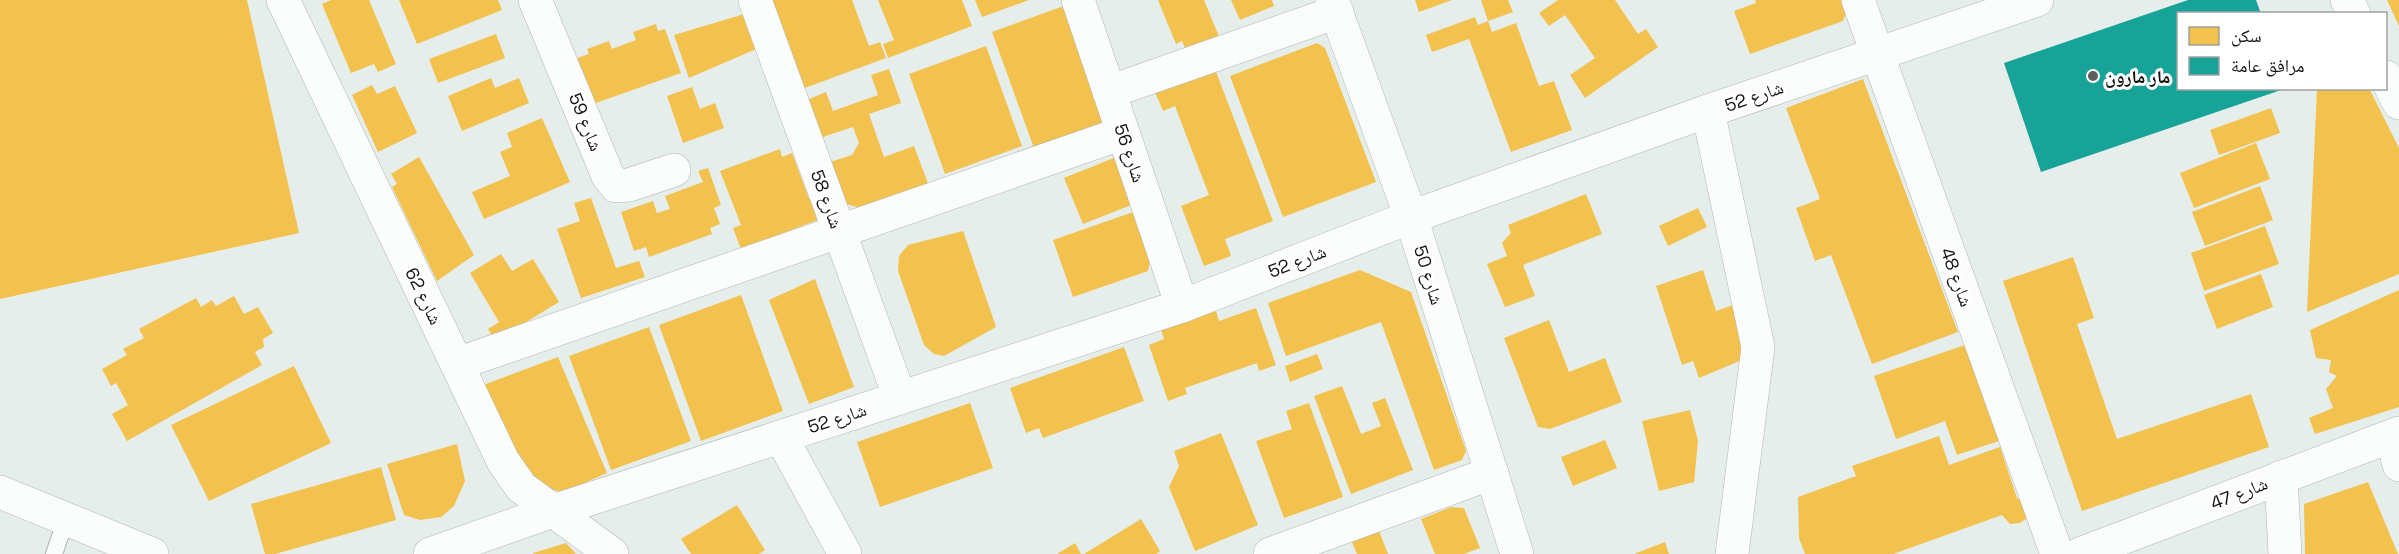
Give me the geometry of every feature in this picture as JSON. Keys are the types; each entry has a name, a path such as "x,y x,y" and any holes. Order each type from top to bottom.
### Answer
{"street":[{"name":"شارع 62","path":"283,0 503,461 521,487 612,554"},
{"name":"شارع 59","path":"535,0 608,176 616,186 629,185 674,170"},
{"name":"شارع 58","path":"755,0 900,398"},
{"name":"شارع 56","path":"1078,0 1182,306"},
{"name":"شارع 48","path":"1858,0 2057,554"},
{"name":"شارع 52","path":"430,554 553,511 1182,306 1411,217 1708,111 2037,0"},
{"path":"1109,93 1334,6"},
{"name":"شارع 50","path":"1334,6 1411,217 1517,554"},
{"path":"2387,81 2399,103"},
{"path":"1708,111 1758,347 1732,554"},
{"path":"457,364 1123,133"},
{"path":"781,437 845,554"},
{"name":"شارع 47","path":"2080,554 2281,477 2397,445"},
{"path":"1270,554 1492,473"},
{"path":"2281,477 2285,554"},
{"path":"0,492 152,554"}],"lane":[{"path":"54,554 66,519"}],"building: سكن":[{"path":"0,0 247,0 299,233 0,299"},
{"path":"331,0 369,0 396,64 378,72 374,64 351,73 322,4"},
{"path":"399,0 498,0 502,10 417,44"},
{"path":"770,0 852,0 869,46 880,42 886,58 802,89"},
{"path":"878,0 962,0 972,26 888,58 883,44 894,40"},
{"path":"975,0 1029,0 982,17"},
{"path":"1158,0 1204,0 1220,39 1187,53 1182,41 1176,44"},
{"path":"1231,0 1272,0 1274,6 1240,20"},
{"path":"1415,0 1452,0 1419,12"},
{"path":"1481,0 1508,0 1513,12 1488,21"},
{"path":"1558,0 1615,0 1638,34 1646,29 1658,47 1585,98 1570,75 1595,58 1565,15 1549,26 1539,13"},
{"path":"1755,0 1851,0 1843,21 1750,54 1734,11 1756,3"},
{"path":"2387,0 2399,0 2399,26"},
{"path":"1069,4 1108,109 1098,128 1035,151 992,32"},
{"path":"751,12 761,47 689,78 674,35"},
{"path":"1475,17 1478,25 1488,21 1492,32 1516,23 1539,86 1554,81 1572,130 1511,152 1469,39 1432,52 1426,35"},
{"path":"656,24 658,31 665,29 681,73 593,104 577,58 589,54 587,49 609,41 612,49 636,40 633,32"},
{"path":"496,34 505,58 438,83 429,59"},
{"path":"1317,43 1325,48 1376,182 1283,217 1230,76"},
{"path":"986,46 1022,146 945,174 909,74"},
{"path":"889,69 901,103 869,114 884,157 914,146 929,186 865,210 844,203 830,162 852,155 859,143 853,127 820,138 807,100 826,92 833,111 878,95 871,75"},
{"path":"1215,69 1273,221 1225,239 1231,256 1204,266 1181,206 1209,195 1175,106 1163,111 1155,92"},
{"path":"491,78 495,88 519,78 529,103 462,131 448,96"},
{"path":"1863,79 1958,332 1872,364 1831,255 1815,261 1796,208 1820,199 1786,108"},
{"path":"372,85 377,94 395,86 417,133 378,152 352,95"},
{"path":"692,87 700,109 715,103 724,128 683,143 667,96"},
{"path":"2317,90 2370,90 2399,148 2399,274 2307,312"},
{"path":"2271,108 2280,133 2219,155 2210,130"},
{"path":"542,118 570,182 484,219 472,192 510,176 500,152 512,147 507,133"},
{"path":"2256,143 2270,179 2194,208 2180,173"},
{"path":"780,149 782,157 792,153 809,199 815,196 823,218 741,249 733,228 741,225 720,171"},
{"path":"419,157 474,255 437,281 392,187 397,184 391,174"},
{"path":"1116,157 1134,204 1083,224 1064,178"},
{"path":"708,168 721,205 714,208 720,224 710,228 712,234 649,257 646,247 634,251 621,212 653,201 657,213 670,209 665,196 703,182 698,171"},
{"path":"2260,186 2273,220 2205,246 2192,212"},
{"path":"1586,194 1602,234 1523,265 1535,296 1505,307 1487,264 1507,256 1502,243 1511,233 1508,225"},
{"path":"591,198 616,268 639,261 645,277 581,298 557,229 580,221 574,203"},
{"path":"1698,208 1707,227 1668,246 1659,226"},
{"path":"1136,211 1151,255 1148,271 1073,297 1053,240"},
{"path":"2265,226 2279,264 2204,291 2191,253"},
{"path":"963,231 996,327 944,356 934,354 924,345 898,271 899,256 908,245"},
{"path":"501,254 512,271 533,259 559,302 495,341 488,329 499,322 470,273"},
{"path":"2073,257 2094,318 2077,324 2117,439 2251,394 2269,447 2082,511 2003,281"},
{"path":"1360,270 1411,292 1466,451 1462,460 1434,470 1381,322 1286,356 1268,303"},
{"path":"1703,270 1716,311 1736,304 1742,360 1699,378 1693,361 1682,365 1656,286"},
{"path":"2261,274 2273,307 2217,329 2204,295"},
{"path":"815,279 854,387 809,404 769,300"},
{"path":"2399,290 2399,407 2315,434 2309,418 2333,408 2326,389 2337,376 2329,372 2331,360 2316,358 2310,330"},
{"path":"741,295 783,411 701,441 659,325"},
{"path":"234,296 244,314 258,307 273,333 263,339 264,347 255,352 262,365 127,441 112,414 128,405 116,383 111,386 102,369 127,355 123,349 144,338 139,329 196,298 201,307 212,300 216,306"},
{"path":"1256,308 1276,365 1259,371 1257,363 1185,388 1187,394 1168,401 1149,345 1164,339 1161,330 1216,311 1219,321"},
{"path":"1549,320 1569,372 1605,358 1622,402 1550,429 1538,427 1504,338"},
{"path":"649,327 691,441 611,470 569,356"},
{"path":"1968,344 2002,440 1957,455 1945,421 1896,439 1874,376"},
{"path":"1124,347 1144,401 1043,438 1039,428 1026,433 1010,388"},
{"path":"1317,354 1323,369 1290,382 1285,366"},
{"path":"558,357 607,473 564,492 532,486 478,387"},
{"path":"294,366 331,443 209,501 171,425"},
{"path":"1342,386 1361,434 1381,426 1372,403 1385,398 1413,470 1351,494 1314,396"},
{"path":"970,403 993,468 880,507 857,442"},
{"path":"1309,403 1343,497 1284,518 1256,441 1292,429 1286,411"},
{"path":"1690,410 1698,441 1694,482 1659,491 1642,421"},
{"path":"1221,433 1258,525 1195,551 1169,487 1179,466 1174,451"},
{"path":"1939,436 1949,465 2000,447 2017,498 2024,502 2027,518 2020,523 2010,524 2002,515 1893,554 1805,554 1799,538 1798,497 1856,476 1852,466"},
{"path":"1605,440 1617,468 1573,486 1561,457"},
{"path":"457,444 465,481 454,506 441,517 420,520 404,515 387,464"},
{"path":"381,467 396,520 275,554 265,554 251,504"},
{"path":"2368,482 2398,554 2305,554 2304,504"},
{"path":"737,505 765,550 759,554 691,554 681,539"},
{"path":"1451,507 1464,508 1480,548 1464,554 1435,554 1421,519"},
{"path":"1141,519 1160,551 1156,554 1084,554"},
{"path":"1379,531 1388,554 1357,554 1352,542"},
{"path":"1665,542 1669,554 1634,554"},
{"path":"566,543 576,554 533,554 533,553"},
{"path":"1075,543 1081,554 1057,554"}],"building: مرافق عامة":[{"name":"مار مارون","path":"2188,0 2256,0 2260,12 2177,12 2177,90 2281,90 2041,172 2004,63"}],"place":[{"name":"مار مارون","path":"2093,76"}]}
